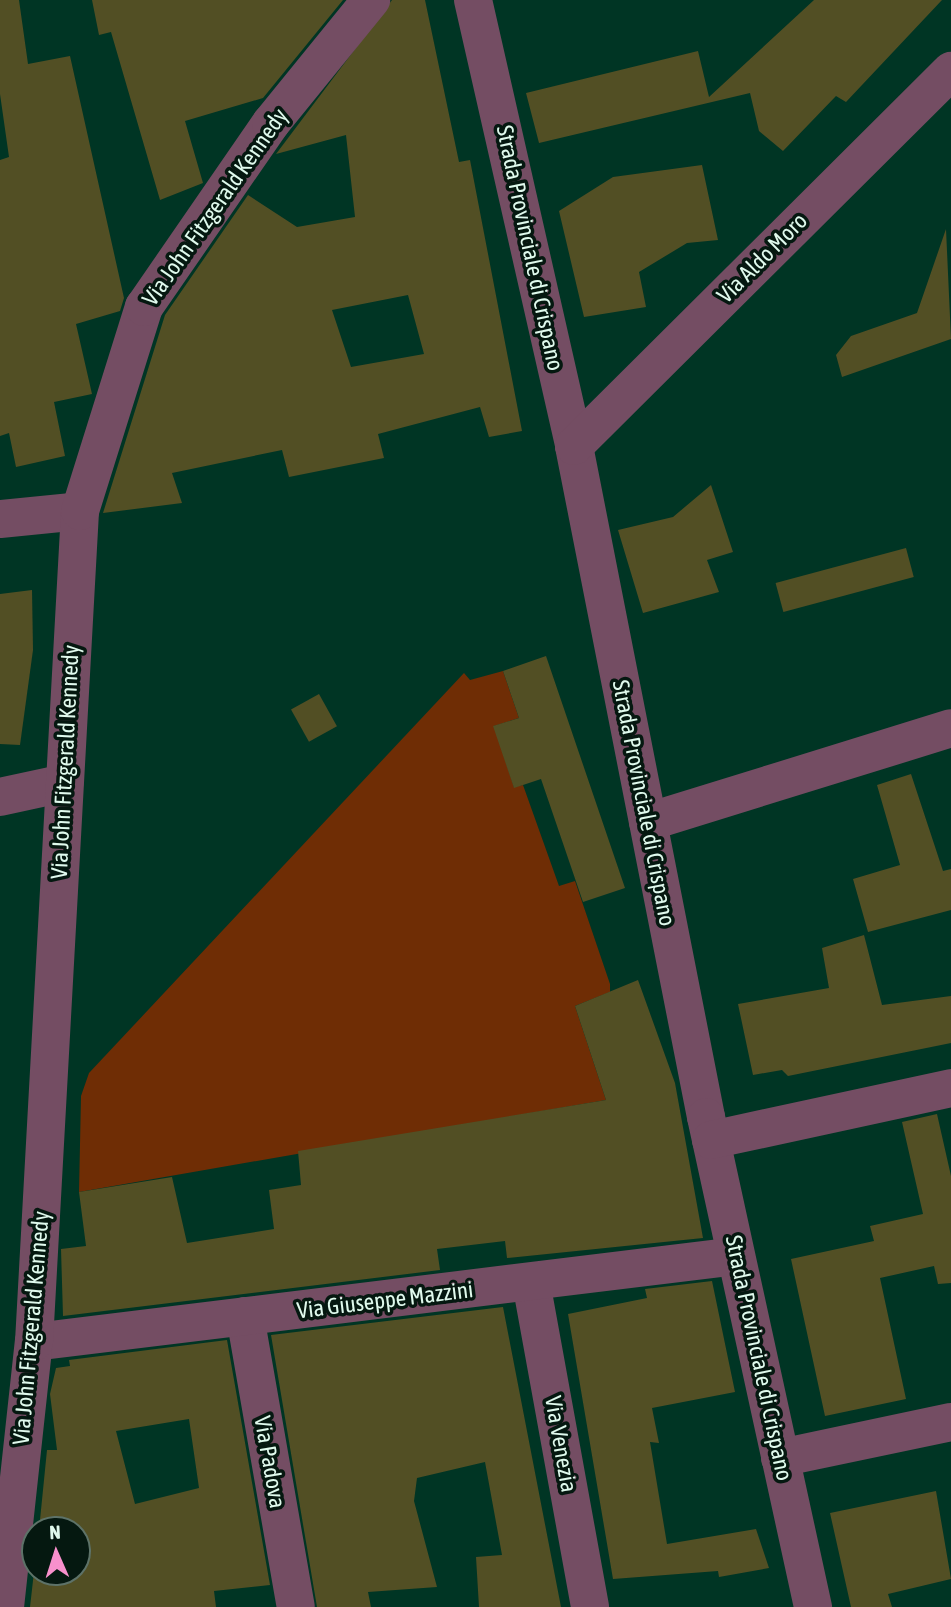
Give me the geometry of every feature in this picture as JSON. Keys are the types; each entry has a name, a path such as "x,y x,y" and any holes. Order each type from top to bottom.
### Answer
{"street":[{"name":"Via John Fitzgerald Kennedy","path":"5,1607 34,1342 80,511 145,307 271,123 370,0"},
{"name":"Strada Provinciale di Crispano","path":"473,0 574,446 711,1140 813,1607"},
{"name":"Via Aldo Moro","path":"574,446 951,71"},
{"path":"0,519 80,511"},
{"path":"648,822 951,728"},
{"path":"0,797 64,783"},
{"path":"711,1140 951,1088"},
{"name":"Via Giuseppe Mazzini","path":"34,1342 736,1256"},
{"name":"Via Venezia","path":"531,1282 590,1607"},
{"name":"Via Padova","path":"245,1317 296,1607"},
{"path":"780,1458 951,1422"}],"shaded area":[{"path":"503,671 519,718 494,726 514,787 523,785 559,886 575,881 610,984 610,992 575,1006 606,1100 79,1192 81,1096 89,1073 464,673 470,680"}],"building":[{"path":"0,0 19,0 28,64 70,56 124,298 120,311 76,324 92,394 54,402 65,456 16,467 9,433 0,436 0,160 9,157 0,94"},
{"path":"92,0 343,0 263,98 185,121 203,183 160,200 111,32 99,35"},
{"path":"392,0 425,0 459,162 470,160 522,431 489,437 480,407 378,434 384,458 289,477 282,450 172,473 182,503 103,513 165,315 248,195 297,227 355,217 346,135 276,154","holes":["408,295 424,354 351,367 332,310"]},
{"path":"814,0 942,0 846,102 836,96 783,151 759,131 750,93 539,143 526,93 698,51 709,97"},
{"path":"702,165 718,240 687,243 639,272 646,307 584,317 559,211 613,177"},
{"path":"946,229 951,339 842,377 836,355 851,336 917,313"},
{"path":"711,485 733,552 707,560 719,592 643,613 618,530 673,517"},
{"path":"906,548 914,577 783,612 776,583"},
{"path":"32,590 33,650 20,745 0,744 0,594"},
{"path":"546,656 625,888 583,902 541,779 514,788 493,726 519,718 503,671"},
{"path":"319,694 337,726 309,742 291,710"},
{"path":"911,774 943,871 951,869 951,910 868,932 853,879 900,865 877,785"},
{"path":"864,935 882,1005 951,996 951,1043 788,1076 782,1070 753,1075 738,1004 829,988 822,948"},
{"path":"638,980 675,1083 703,1238 507,1258 505,1241 437,1249 440,1270 63,1316 61,1249 86,1246 79,1192 172,1177 187,1243 274,1229 269,1190 301,1185 298,1151 606,1100 575,1006"},
{"path":"937,1114 951,1176 951,1283 938,1284 934,1266 880,1278 906,1399 825,1416 791,1259 874,1241 870,1226 923,1214 902,1122"},
{"path":"712,1281 735,1392 652,1408 659,1443 650,1442 667,1544 756,1529 769,1568 719,1577 718,1571 613,1579 568,1314 647,1298 645,1289"},
{"path":"503,1307 561,1607 479,1607 476,1557 502,1555 485,1462 417,1478 414,1501 437,1587 368,1592 371,1607 317,1607 271,1335"},
{"path":"227,1340 270,1585 214,1591 216,1607 30,1607 32,1586 91,1586 91,1516 40,1516 47,1450 57,1450 50,1394 56,1368 70,1366 69,1360","holes":["189,1419 199,1488 135,1504 116,1431"]},
{"path":"936,1491 951,1579 888,1594 892,1607 851,1607 830,1513"}]}
